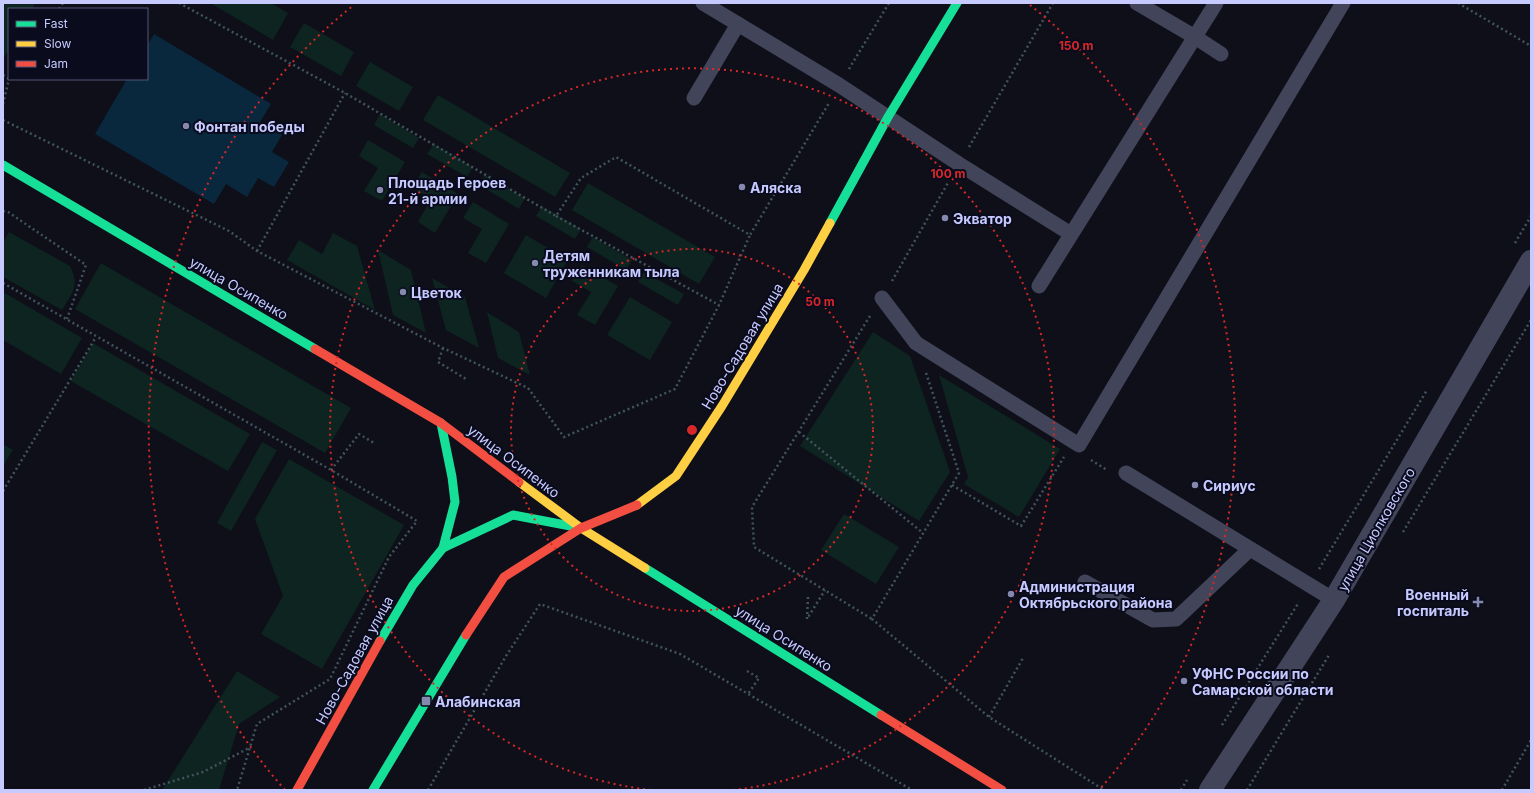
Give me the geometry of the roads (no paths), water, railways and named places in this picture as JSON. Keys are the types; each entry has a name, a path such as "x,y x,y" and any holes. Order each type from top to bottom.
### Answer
{"main road":[{"name":"Ново-Садовая улица","path":"373,790 482,609 504,577 581,528 635,506 676,476 722,406 797,282 888,117 957,3"},
{"name":"улица Осипенко","path":"3,165 441,423 581,528 1002,790"},
{"path":"441,423 452,477 455,502 442,548"},
{"path":"442,548 513,515 581,528"},
{"name":"Ново-Садовая улица","path":"297,790 413,585 442,548"}],"street":[{"name":"улица Циолковского","path":"1210,790 1334,600 1531,261"}],"lane":[{"path":"703,3 840,85 958,164 1071,234"},
{"path":"1137,3 1221,54"},
{"path":"1040,286 1216,3"},
{"path":"882,298 916,343 1079,445 1282,93 1343,3"},
{"path":"694,98 738,24"},
{"path":"1126,473 1334,600"},
{"path":"1085,582 1153,620 1176,619 1250,550"}],"water":[{"name":"Фонтан победы","path":"154,34 271,104 260,122 282,135 272,152 289,162 274,187 258,178 247,197 226,184 214,204 95,134 126,80 148,80 148,44"}],"place":[{"name":"Фонтан победы","path":"186,126"},
{"name":"Аляска","path":"742,187"},
{"name":"Площадь Героев 21-й армии","path":"380,190"},
{"name":"Экватор","path":"945,218"},
{"name":"Детям труженникам тыла","path":"535,263"},
{"name":"Цветок","path":"403,292"},
{"name":"Сириус","path":"1195,485"},
{"name":"Администрация Октябрьского района","path":"1011,594"},
{"name":"Военный госпиталь","path":"1478,602"},
{"name":"УФНС России по Самарской области","path":"1184,681"},
{"name":"Алабинская","path":"426,701"}]}
